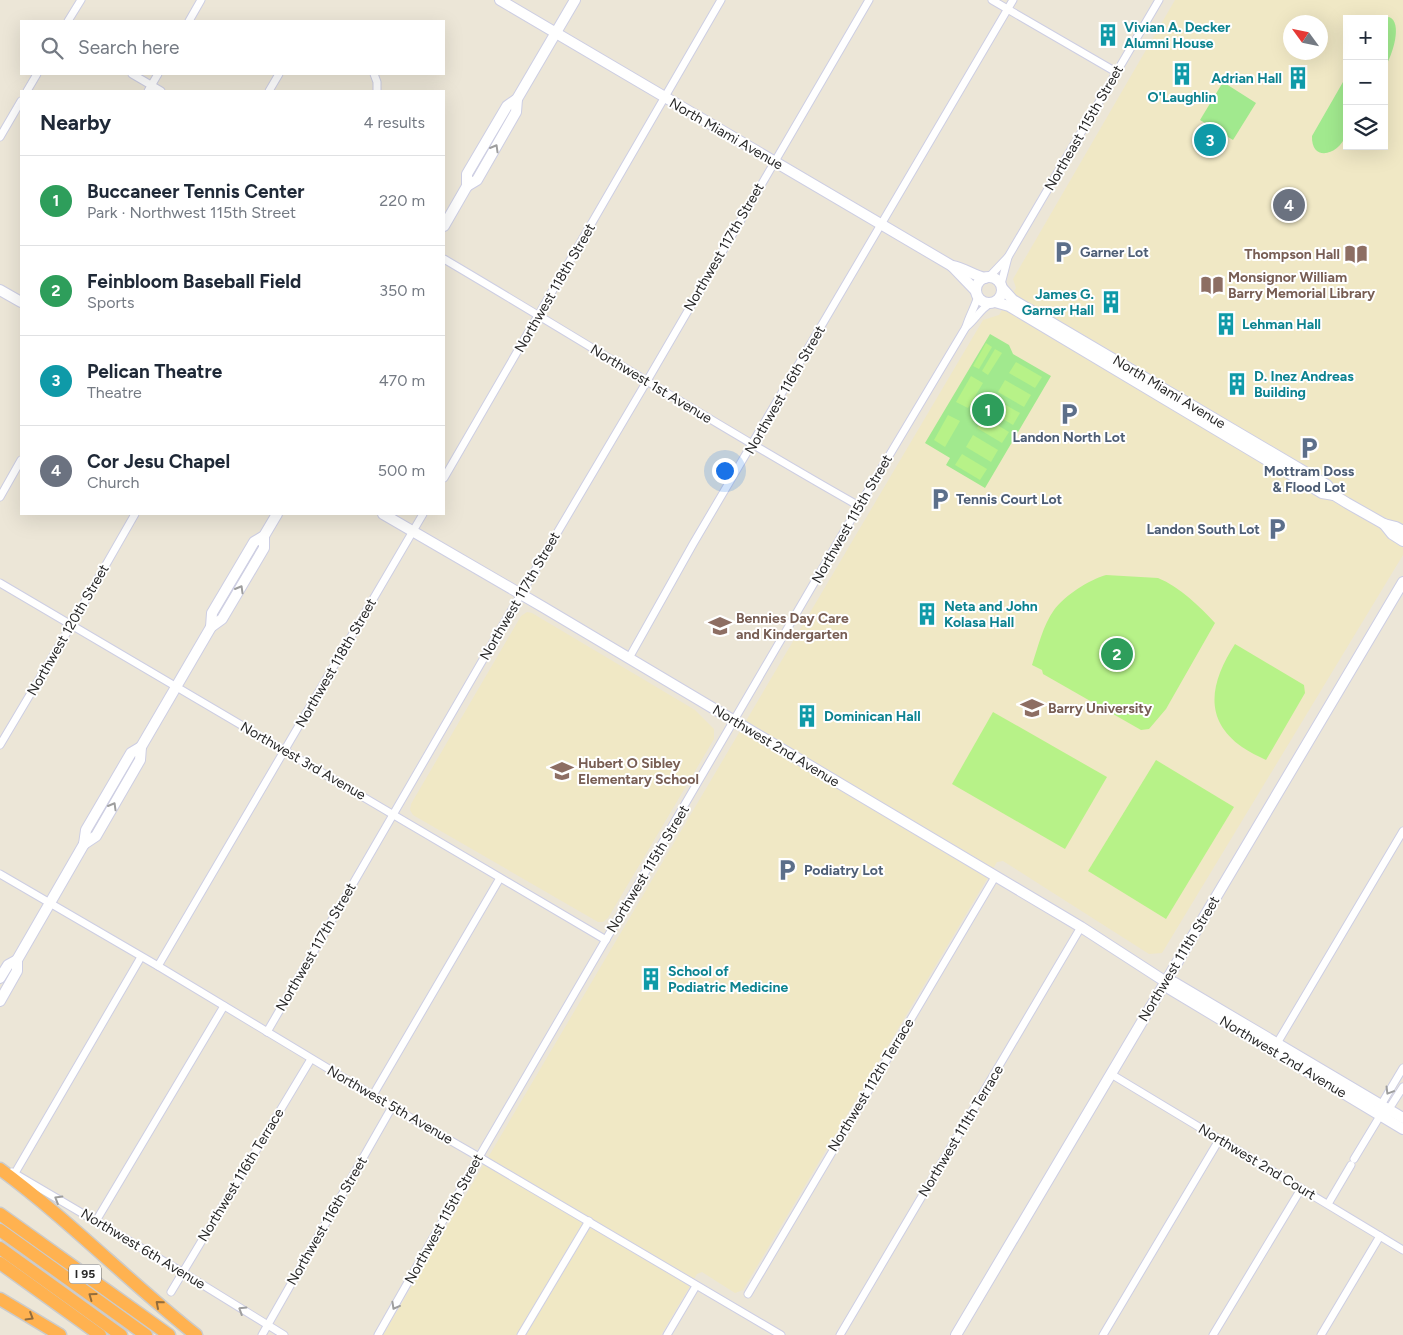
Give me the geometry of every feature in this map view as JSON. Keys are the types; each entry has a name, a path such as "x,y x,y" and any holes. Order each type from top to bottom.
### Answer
{"highway":[{"path":"0,1167 196,1335"},
{"name":"I 95","path":"0,1214 169,1335"},
{"path":"0,1230 146,1335"},
{"path":"0,1248 121,1335"},
{"path":"0,1264 100,1335"},
{"path":"0,1299 60,1335"}],"street":[{"path":"69,20 81,0"},
{"path":"190,20 201,0"},
{"name":"North Miami Avenue","path":"500,0 952,266 977,293"},
{"path":"445,224 467,186 477,180 487,163 516,112 517,99 575,0"},
{"name":"Northwest 118th Street","path":"445,476 721,0"},
{"name":"Northwest 117th Street","path":"267,1032 869,0"},
{"path":"992,0 1116,72"},
{"name":"Northwest 116th Street","path":"629,658 693,544 1013,0"},
{"name":"Northeast 115th Street","path":"987,277 1008,256 1159,0"},
{"path":"28,90 36,75"},
{"path":"133,75 150,88 157,75"},
{"path":"269,90 278,75"},
{"path":"374,75 377,90"},
{"path":"0,137 20,103"},
{"name":"Northeast 115th Street","path":"1002,286 1008,256"},
{"name":"Northwest 1st Avenue","path":"445,260 752,446 859,506"},
{"name":"North Miami Avenue","path":"952,266 987,277"},
{"path":"987,277 996,279 1002,286 1002,295 982,309 966,327 968,318 974,308 980,282 987,277"},
{"name":"North Miami Avenue","path":"1002,286 1013,300 1120,367 1240,439 1327,485 1334,495 1384,524 1403,531"},
{"path":"0,290 20,301"},
{"path":"977,293 982,300 993,302"},
{"name":"North Miami Avenue","path":"993,302 1008,306 1120,367"},
{"name":"Northwest 115th Street","path":"378,1335 479,1157 859,506 966,327"},
{"path":"0,497 20,462"},
{"name":"Northwest 120th Street","path":"0,745 134,515"},
{"path":"0,978 8,965 17,960 84,844 96,836 140,760 141,747 211,627 212,613 254,542 264,536 276,515"},
{"name":"Northwest 2nd Avenue","path":"385,515 1081,927 1166,982 1170,989 1383,1110 1403,1118"},
{"name":"Northwest 118th Street","path":"158,966 422,515"},
{"name":"North Miami Avenue","path":"1384,524 1392,534 1403,541"},
{"name":"Northwest 3rd Avenue","path":"0,583 606,940"},
{"name":"Northwest 111th Street","path":"956,1335 1403,583"},
{"path":"1274,1047 1403,830"},
{"name":"Northwest 5th Avenue","path":"0,874 781,1335"},
{"name":"Northwest 112th Terrace","path":"748,1294 995,877"},
{"path":"373,1095 500,878"},
{"name":"Northwest 111th Terrace","path":"840,1335 1081,927"},
{"path":"15,1173 141,956"},
{"path":"0,1001 17,971 17,960"},
{"path":"96,1221 224,1006"},
{"name":"Northwest 116th Terrace","path":"171,1292 311,1059"},
{"path":"1328,1204 1383,1110 1403,1068"},
{"name":"Northwest 2nd Court","path":"1111,1074 1403,1250"},
{"path":"1383,1110 1403,1087"},
{"name":"Northwest 116th Street","path":"262,1335 392,1107"},
{"name":"Northwest 2nd Avenue","path":"1383,1110 1403,1129"},
{"path":"1103,1335 1219,1140"},
{"name":"Northwest 6th Avenue","path":"0,1167 15,1173 284,1335"},
{"path":"1213,1335 1301,1189"},
{"path":"521,1335 589,1221"},
{"path":"1321,1335 1380,1236"},
{"path":"667,1335 696,1286"}],"shaded area":[{"name":"Barry University","path":"1175,0 1403,0 1403,555 1162,953 1149,954 1003,861 997,862 743,1290 735,1293 702,1272 697,1274 661,1335 383,1335 983,320 999,315 1016,288 1013,279"},
{"name":"Hubert O Sibley Elementary School","path":"527,612 532,613 695,710 714,729 714,739 608,918 603,922 598,922 413,815 410,810 411,804 521,616"}],"green space":[{"path":"1388,17 1393,20 1396,32 1388,62 1388,60"},
{"path":"1223,82 1256,103 1233,140 1200,120"},
{"path":"1343,82 1343,141 1332,151 1321,153 1313,145 1312,136"},
{"path":"990,334 1009,345 1013,354 1051,376 985,488 946,465 950,458 925,443"},
{"path":"986,343 992,347 979,369 973,366"},
{"path":"995,349 1002,353 988,375 982,371"},
{"path":"1016,362 1042,377 1035,388 1009,373"},
{"path":"971,376 983,383 968,408 956,402"},
{"path":"1005,380 1031,395 1024,407 998,392"},
{"path":"995,399 1020,413 1013,425 988,410"},
{"path":"948,415 960,421 945,447 934,440"},
{"path":"984,417 1009,432 1002,443 977,428"},
{"path":"973,435 998,450 991,462 966,447"},
{"path":"962,454 987,469 980,480 955,465"},
{"path":"1106,575 1158,578 1181,592 1215,623 1166,709 1149,729 1141,730 1043,674 1042,670 1032,665 1044,629 1054,610 1064,599 1078,589 1092,580"},
{"path":"1235,644 1304,685 1305,693 1266,760 1245,749 1229,736 1220,724 1216,711 1214,698 1216,685"},
{"path":"993,712 1107,777 1065,849 952,784"},
{"path":"1156,760 1234,807 1166,919 1088,871"}],"place":[{"name":"Vivian A. Decker Alumni House","path":"1108,35"},
{"name":"O'Laughlin","path":"1182,74"},
{"name":"Adrian Hall","path":"1298,78"},
{"name":"Pelican Theatre","path":"1210,140"},
{"name":"Cor Jesu Chapel","path":"1289,205"},
{"name":"Garner Lot","path":"1063,252"},
{"name":"Thompson Hall","path":"1356,254"},
{"name":"Monsignor William Barry Memorial Library","path":"1212,285"},
{"name":"James G. Garner Hall","path":"1111,302"},
{"name":"Lehman Hall","path":"1226,324"},
{"name":"D. Inez Andreas Building","path":"1237,384"},
{"name":"Buccaneer Tennis Center","path":"988,410"},
{"name":"Landon North Lot","path":"1069,414"},
{"name":"Mottram Doss & Flood Lot","path":"1309,448"},
{"name":"Tennis Court Lot","path":"940,499"},
{"name":"Landon South Lot","path":"1277,529"},
{"name":"Neta and John Kolasa Hall","path":"927,614"},
{"name":"Bennies Day Care and Kindergarten","path":"720,626"},
{"name":"Feinbloom Baseball Field","path":"1117,654"},
{"name":"Barry University","path":"1032,708"},
{"name":"Dominican Hall","path":"807,716"},
{"name":"Hubert O Sibley Elementary School","path":"562,771"},
{"name":"Podiatry Lot","path":"787,870"},
{"name":"School of Podiatric Medicine","path":"651,979"}]}
